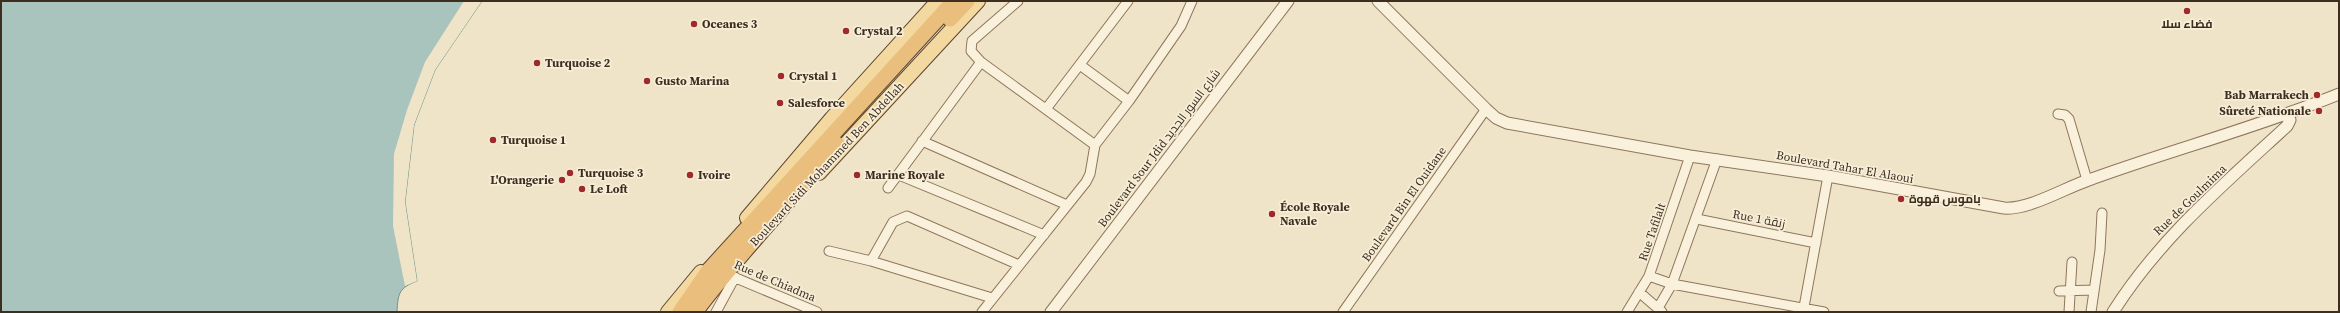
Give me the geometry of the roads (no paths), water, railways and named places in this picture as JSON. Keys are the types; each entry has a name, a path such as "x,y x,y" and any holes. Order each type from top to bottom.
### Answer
{"highway":[{"path":"796,185 954,1"},
{"path":"796,185 967,1"},
{"name":"Boulevard Sidi Mohammed Ben Abdellah","path":"695,312 730,275 796,185"},
{"name":"Boulevard Sidi Mohammed Ben Abdellah","path":"680,312 709,270 796,185"}],"main road":[{"name":"Boulevard Sidi Mohammed Ben Abdellah","path":"668,312 832,118 938,1"},
{"name":"Boulevard Sidi Mohammed Ben Abdellah","path":"796,185 830,164 978,1"}],"street":[{"path":"1018,1 972,41 971,51 981,62 1095,145"},
{"path":"1046,109 1128,1"},
{"path":"982,312 1044,235 1090,174 1095,145 1129,101 1181,26 1192,1"},
{"name":"Boulevard Sour Jdid شارع السور الجديد","path":"1051,312 1288,1"},
{"name":"Boulevard Tahar El Alaoui","path":"1378,1 1496,118 1519,126 1690,156 1828,176 2010,209 2021,207 2087,180 2287,114 2339,94"},
{"path":"888,188 981,62"},
{"path":"1080,65 1129,101"},
{"name":"Boulevard Bin El Ouidane","path":"1343,312 1486,109"},
{"path":"2058,114 2065,114 2069,119 2087,180"},
{"name":"Rue de Goulmima","path":"2113,312 2138,274 2175,231 2289,124 2290,118 2287,114"},
{"path":"922,141 1067,205"},
{"name":"Rue Tafilalt","path":"1627,312 1649,276 1690,156"},
{"path":"1639,292 1660,310 1672,284 1697,219 1717,159"},
{"path":"899,175 1044,235"},
{"path":"1804,307 1828,176"},
{"path":"2091,312 2100,250 2102,213"},
{"path":"871,261 893,222 907,216 1019,265"},
{"name":"Rue 1 زنقة","path":"1697,219 1816,243"},
{"path":"829,251 871,261 992,298"},
{"path":"2069,312 2072,262"},
{"path":"716,312 730,275"},
{"name":"Rue de Chiadma","path":"730,275 817,312"},
{"path":"1649,276 1672,284 1804,307 1823,312"},
{"path":"2058,291 2094,290"}],"water":[{"path":"1,1 482,1 435,70 414,125 405,202 417,281 406,286 401,292 398,300 397,312 1,312"}],"place":[{"name":"فضاء سلا","path":"2187,11"},
{"name":"Oceanes 3","path":"694,24"},
{"name":"Crystal 2","path":"846,31"},
{"name":"Turquoise 2","path":"537,63"},
{"name":"Crystal 1","path":"781,76"},
{"name":"Gusto Marina","path":"647,81"},
{"name":"Bab Marrakech","path":"2317,95"},
{"name":"Salesforce","path":"780,103"},
{"name":"Sûreté Nationale","path":"2319,111"},
{"name":"Turquoise 1","path":"493,140"},
{"name":"Turquoise 3","path":"570,173"},
{"name":"Ivoire","path":"690,175"},
{"name":"Marine Royale","path":"857,175"},
{"name":"L'Orangerie","path":"562,180"},
{"name":"Le Loft","path":"582,189"},
{"name":"باموس قهوة","path":"1901,199"},
{"name":"École Royale Navale","path":"1272,214"}]}
